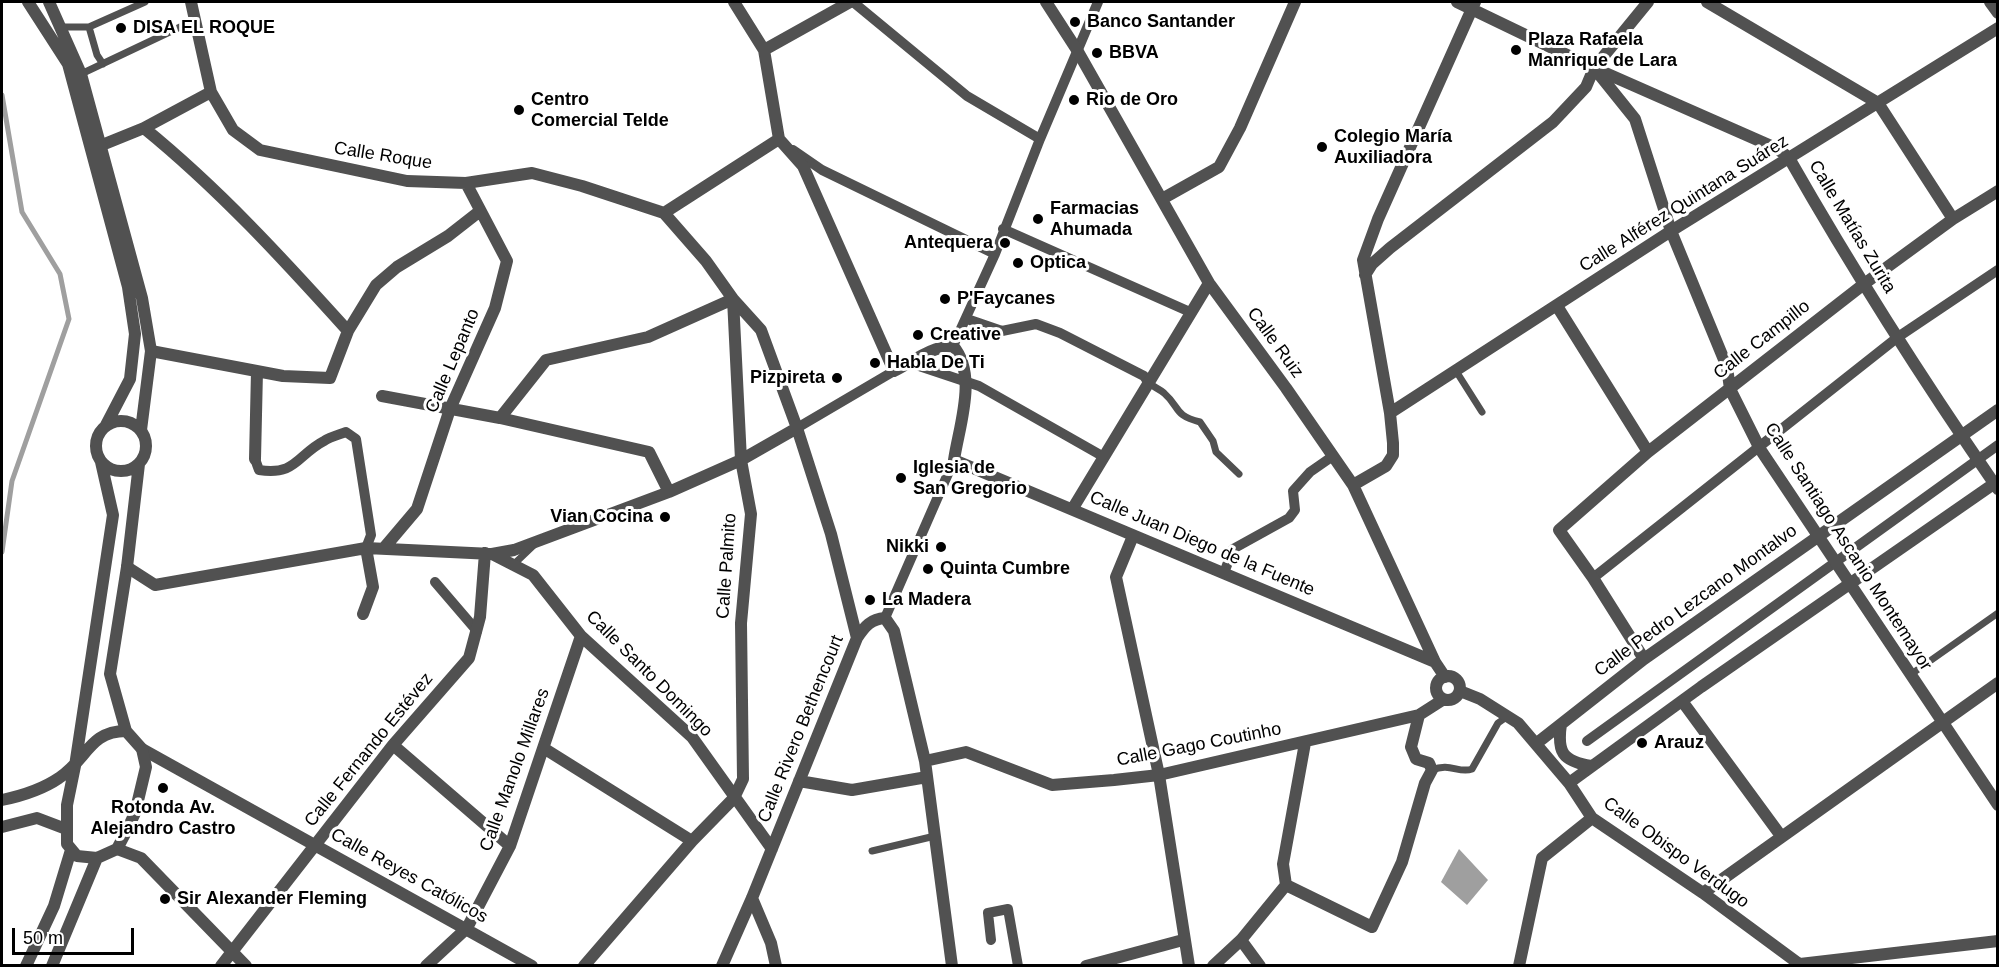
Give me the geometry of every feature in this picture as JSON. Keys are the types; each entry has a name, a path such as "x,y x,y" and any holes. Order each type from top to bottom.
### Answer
{"street":[{"path":"28,2 68,64 78,92 128,287 135,334 130,379 96,440 97,455 101,462 113,515 75,766 66,805 67,844 77,856 97,858 117,849 135,813 143,785 146,767 142,749"},
{"path":"2,801 42,787 75,766 93,743 110,731 126,731 110,674 128,567 139,464 146,448 141,430 151,351 142,298 81,74 58,27 49,2"},
{"name":"Calle Roque","path":"191,2 212,92 233,130 260,150 407,182 466,183 532,173 582,186 664,213"},
{"path":"734,2 764,50 779,140 803,166 894,371"},
{"path":"764,50 851,2 967,96 1040,139"},
{"name":"Calle Ruiz","path":"1046,2 1077,50 1209,283 1353,485 1435,662"},
{"path":"955,348 1098,2"},
{"path":"1162,199 1220,166 1240,128 1295,2"},
{"name":"Calle Matías Zurita","path":"1457,2 1474,5 1594,68 1778,149 1789,158 1864,284 1960,436 1996,485"},
{"path":"1365,275 1372,264 1390,249 1553,122 1586,87 1594,68 1648,2"},
{"path":"1707,2 1878,103 1953,219"},
{"path":"1990,2 1998,13"},
{"path":"1353,485 1386,466 1393,455 1390,413 1363,261 1474,5"},
{"name":"Calle Alférez Quintana Suárez","path":"1390,413 1671,231 1998,28"},
{"name":"Calle Santiago Ascanio Montemayor","path":"1594,68 1635,119 1671,231 1727,367 1730,389 1760,449 1998,805"},
{"path":"102,145 144,128 212,92"},
{"path":"144,128 215,190 277,253 348,331"},
{"path":"779,140 664,213 706,261 733,299 762,330 831,534 857,638"},
{"path":"779,140 822,170 995,254"},
{"name":"Calle Lepanto","path":"384,548 417,509 450,409 495,308 507,261 466,183"},
{"name":"Calle Campillo","path":"1593,578 1559,530 1648,452 1864,284 1953,219 1998,191"},
{"path":"151,351 283,376 330,378 348,331 376,285 397,267 448,236 480,211"},
{"path":"1003,230 1190,312"},
{"path":"1372,236 1390,249"},
{"path":"1644,658 1593,578 1760,449 1898,337 1998,270"},
{"path":"1073,508 1209,283"},
{"path":"500,418 546,360 648,337 733,299"},
{"name":"Calle Palmito","path":"733,299 741,460 751,514 741,623 743,779 734,798"},
{"path":"1557,306 1648,452"},
{"path":"967,319 1002,332 1036,324 1060,333 1148,381"},
{"path":"489,553 514,550 669,492 741,460 924,353 940,346 955,348"},
{"path":"952,966 925,761 894,631 885,618 954,460 966,384 964,364 955,348"},
{"path":"910,363 966,384 979,386 1104,457"},
{"path":"257,371 255,459 259,470 275,473 296,465 322,441 346,432 356,439 371,534 366,548 373,587 363,614"},
{"path":"382,396 500,418 649,452 669,492"},
{"name":"Calle Pedro Lezcano Montalvo","path":"1538,743 1644,658 1998,410"},
{"path":"105,427 114,422 124,421 141,430"},
{"path":"1587,741 1998,444"},
{"path":"1224,573 1233,549 1289,518 1295,510 1293,491 1310,472 1333,456"},
{"name":"Calle Juan Diego de la Fuente","path":"954,460 1073,508 1133,536 1435,662"},
{"path":"101,462 115,471 124,471 139,464"},
{"path":"1569,783 1849,584 1996,485"},
{"path":"1133,536 1116,577 1160,775 1183,940 1189,966"},
{"name":"Calle Santo Domingo","path":"128,567 155,585 366,548 489,553 534,575 581,636 692,737 772,849"},
{"name":"Calle Fernando Estévez","path":"221,966 393,745 469,658 477,631 489,553"},
{"path":"435,582 477,631"},
{"name":"Calle Rivero Bethencourt","path":"722,966 752,898 857,638 864,626 876,619 885,618"},
{"name":"Calle Manolo Millares","path":"426,966 467,928 510,846 545,749 581,636"},
{"path":"1435,662 1445,677"},
{"path":"1452,676 1458,681 1460,691 1451,699 1444,699 1438,693 1437,685 1445,677 1452,676"},
{"path":"1703,893 1998,683"},
{"name":"Calle Obispo Verdugo","path":"1460,691 1480,699 1508,716 1538,743 1592,818 1703,893 1801,964"},
{"name":"Calle Gago Coutinho","path":"925,761 966,752 1052,785 1160,775 1419,715 1444,699"},
{"path":"1682,701 1781,836"},
{"path":"1286,885 1372,927 1402,862 1425,783 1432,770 1428,764 1416,759 1411,747 1419,715"},
{"path":"1561,723 1559,740 1561,751 1568,759 1591,766"},
{"name":"Calle Reyes Católicos","path":"126,731 142,749 532,966"},
{"path":"1213,966 1241,940 1286,885 1283,864 1305,743"},
{"path":"393,745 510,846"},
{"path":"545,749 692,842"},
{"path":"799,781 852,790 927,777"},
{"path":"584,966 692,842 734,798"},
{"path":"4,826 37,818 66,829"},
{"path":"1519,966 1542,858 1592,818"},
{"path":"117,849 141,858 246,966"},
{"path":"26,966 54,906 71,850"},
{"path":"52,966 97,858"},
{"path":"752,898 771,943 776,966"},
{"path":"991,940 988,913 1008,909 1018,966"},
{"path":"1086,966 1183,940"},
{"path":"1241,940 1260,966"},
{"path":"1801,964 1998,941"}],"lane":[{"path":"58,27 89,27 145,2"},
{"path":"81,74 196,20"},
{"path":"89,27 97,56 103,64"},
{"path":"1456,371 1482,412"},
{"path":"1148,381 1163,392 1183,418 1200,422 1213,441 1216,452 1239,474"},
{"path":"513,565 540,539"},
{"path":"1910,675 1998,613"},
{"path":"1432,770 1443,765 1465,772 1472,769 1498,723 1508,716"},
{"path":"872,851 935,836"}],"shaded area":[{"path":"1459,849 1488,880 1467,905 1441,882"}],"waterway":[{"path":"2,95 22,212 60,274 69,319 12,481 2,552"}],"place":[{"name":"Banco Santander","path":"1075,22"},
{"name":"DISA EL ROQUE","path":"121,28"},
{"name":"Plaza Rafaela Manrique de Lara","path":"1516,50"},
{"name":"BBVA","path":"1097,53"},
{"name":"Rio de Oro","path":"1074,100"},
{"name":"Centro Comercial Telde","path":"519,110"},
{"name":"Colegio María Auxiliadora","path":"1322,147"},
{"name":"Farmacias Ahumada","path":"1038,219"},
{"name":"Antequera","path":"1005,243"},
{"name":"Optica","path":"1018,263"},
{"name":"P'Faycanes","path":"945,299"},
{"name":"Creative","path":"918,335"},
{"name":"Habla De Ti","path":"875,363"},
{"name":"Pizpireta","path":"837,378"},
{"name":"Iglesia de San Gregorio","path":"901,478"},
{"name":"Vian Cocina","path":"665,517"},
{"name":"Nikki","path":"941,547"},
{"name":"Quinta Cumbre","path":"928,569"},
{"name":"La Madera","path":"870,600"},
{"name":"Arauz","path":"1642,743"},
{"name":"Rotonda Av. Alejandro Castro","path":"163,788"},
{"name":"Sir Alexander Fleming","path":"165,899"}]}
